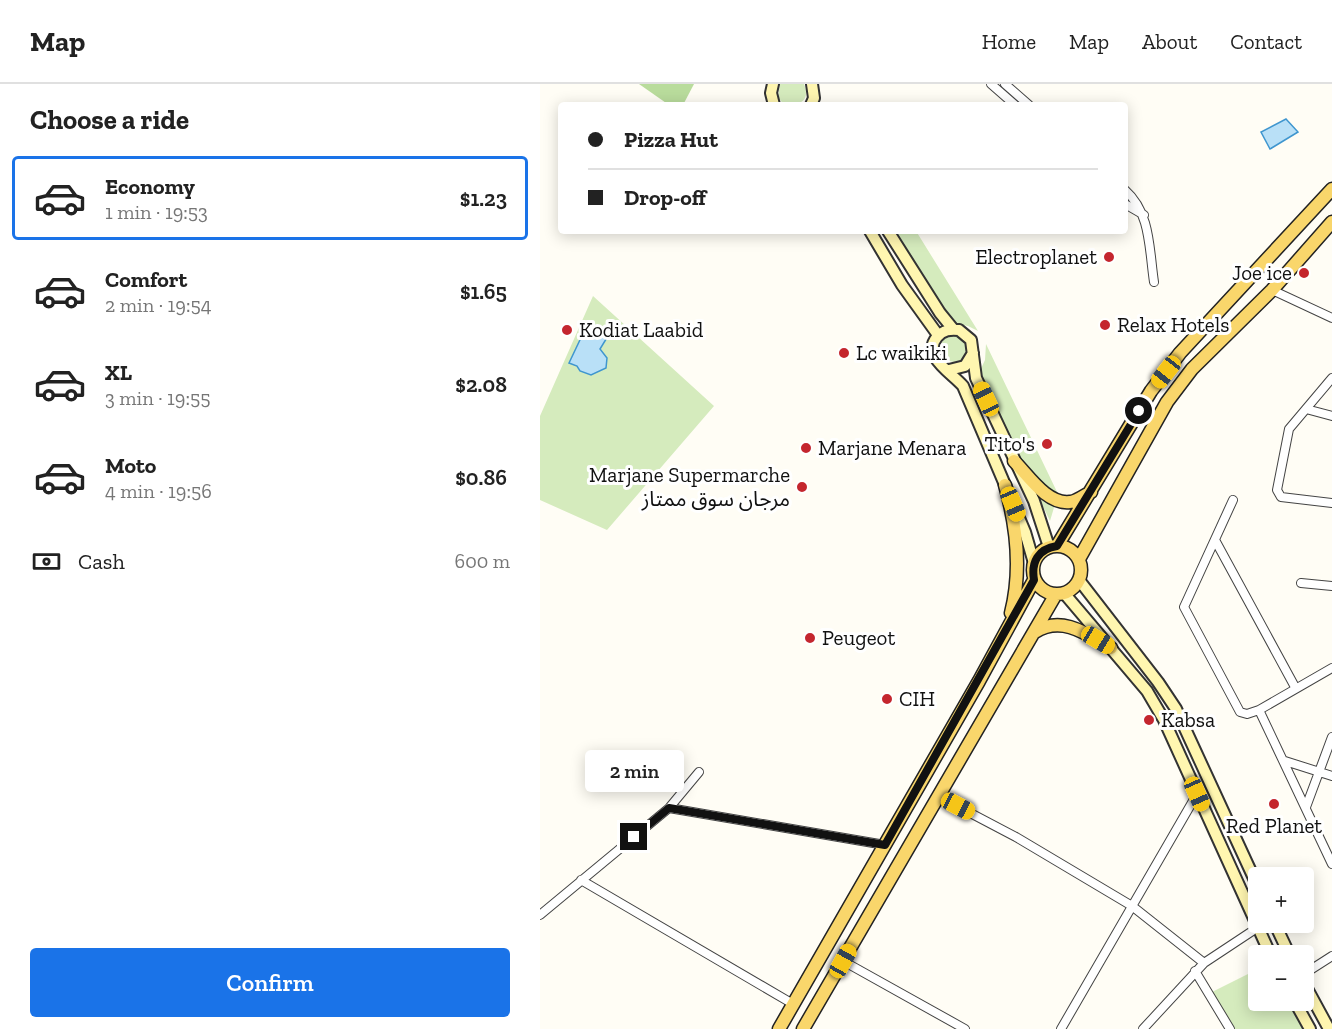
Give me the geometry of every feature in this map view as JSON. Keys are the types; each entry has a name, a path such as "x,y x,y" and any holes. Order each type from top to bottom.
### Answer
{"main road":[{"path":"773,84 771,93 773,102"},
{"path":"812,84 814,91 812,102"},
{"path":"1034,563 1037,556 1053,546 1092,491 1151,391 1180,353 1332,189"},
{"path":"1078,559 1167,402 1192,369 1272,290 1332,222"},
{"path":"872,234 902,285 938,335"},
{"path":"890,234 940,313 953,329 969,336 976,378 1053,546"},
{"path":"779,1029 1034,580 1034,563 1025,532 963,386 949,370 935,360 933,346 938,335 953,329"},
{"path":"949,370 965,366 973,353"},
{"path":"1014,461 1041,489 1057,501 1070,502 1092,491"},
{"path":"1005,484 1017,552 1017,583 1008,629"},
{"path":"803,1029 1034,633 1060,594 1079,580 1081,566 1078,559 1070,549 1053,546"},
{"path":"1034,580 1042,589 1060,594 1111,648 1152,700 1248,897"},
{"path":"1079,580 1158,682 1176,709 1249,867"},
{"path":"1034,633 1049,626 1067,625 1111,648"},
{"path":"1314,1001 1329,1029"},
{"path":"1300,1011 1310,1029"}],"street":[{"path":"991,84 1012,102"},
{"path":"1005,84 1014,87 1026,102"},
{"path":"1007,98 1014,87"},
{"path":"1128,193 1139,204 1144,215 1154,282"},
{"path":"1128,206 1144,215"},
{"path":"1272,290 1332,318"},
{"path":"1332,378 1286,436 1277,490 1281,497 1332,503"},
{"path":"1306,409 1332,416"},
{"path":"1233,501 1185,600 1185,613 1240,712 1247,714 1258,710 1332,668"},
{"path":"1215,540 1295,687"},
{"path":"1300,583 1332,586"},
{"path":"1258,710 1285,761 1332,864"},
{"path":"1306,807 1332,737"},
{"path":"1285,761 1320,770 1332,776"},
{"path":"540,915 669,808 699,772"},
{"path":"1061,1029 1197,794"},
{"path":"938,796 1016,837 1132,906 1204,963"},
{"path":"669,808 885,845"},
{"path":"581,880 793,1004"},
{"path":"1143,1029 1195,971 1250,933"},
{"path":"1314,968 1332,956"},
{"path":"843,961 965,1029"},
{"path":"1195,971 1230,1029"}],"green space":[{"path":"639,84 694,84 685,102 665,102"},
{"path":"780,84 804,84 806,95 800,102 782,102 778,97"},
{"path":"897,234 918,234 978,331 968,326 952,323"},
{"path":"593,296 714,406 607,530 540,500 540,416"},
{"path":"955,334 965,338 969,348 965,358 955,362 945,358 941,348 945,338"},
{"path":"986,344 1058,494 1050,521 979,373 985,360"},
{"path":"1248,974 1248,1011 1294,1011 1304,1029 1232,1029 1212,992"}],"water":[{"path":"1286,119 1298,132 1270,149 1261,132"},
{"path":"588,323 602,328 608,336 600,349 607,358 606,368 591,375 569,363"}],"place":[{"name":"Electroplanet","path":"1109,257"},
{"name":"Joe ice","path":"1304,273"},
{"name":"Relax Hotels","path":"1105,325"},
{"name":"Kodiat Laabid","path":"567,330"},
{"name":"Lc waikiki","path":"844,353"},
{"name":"Tito's","path":"1047,444"},
{"name":"Marjane Menara","path":"806,448"},
{"name":"Marjane Supermarche مرجان سوق ممتاز","path":"802,487"},
{"name":"Peugeot","path":"810,638"},
{"name":"CIH","path":"887,699"},
{"name":"Kabsa","path":"1149,720"},
{"name":"Red Planet","path":"1274,804"}],"route":[{"path":"634,837 669,808 885,845 1034,580 1033,570 1037,556 1049,547 1057,546 1139,411"}]}
